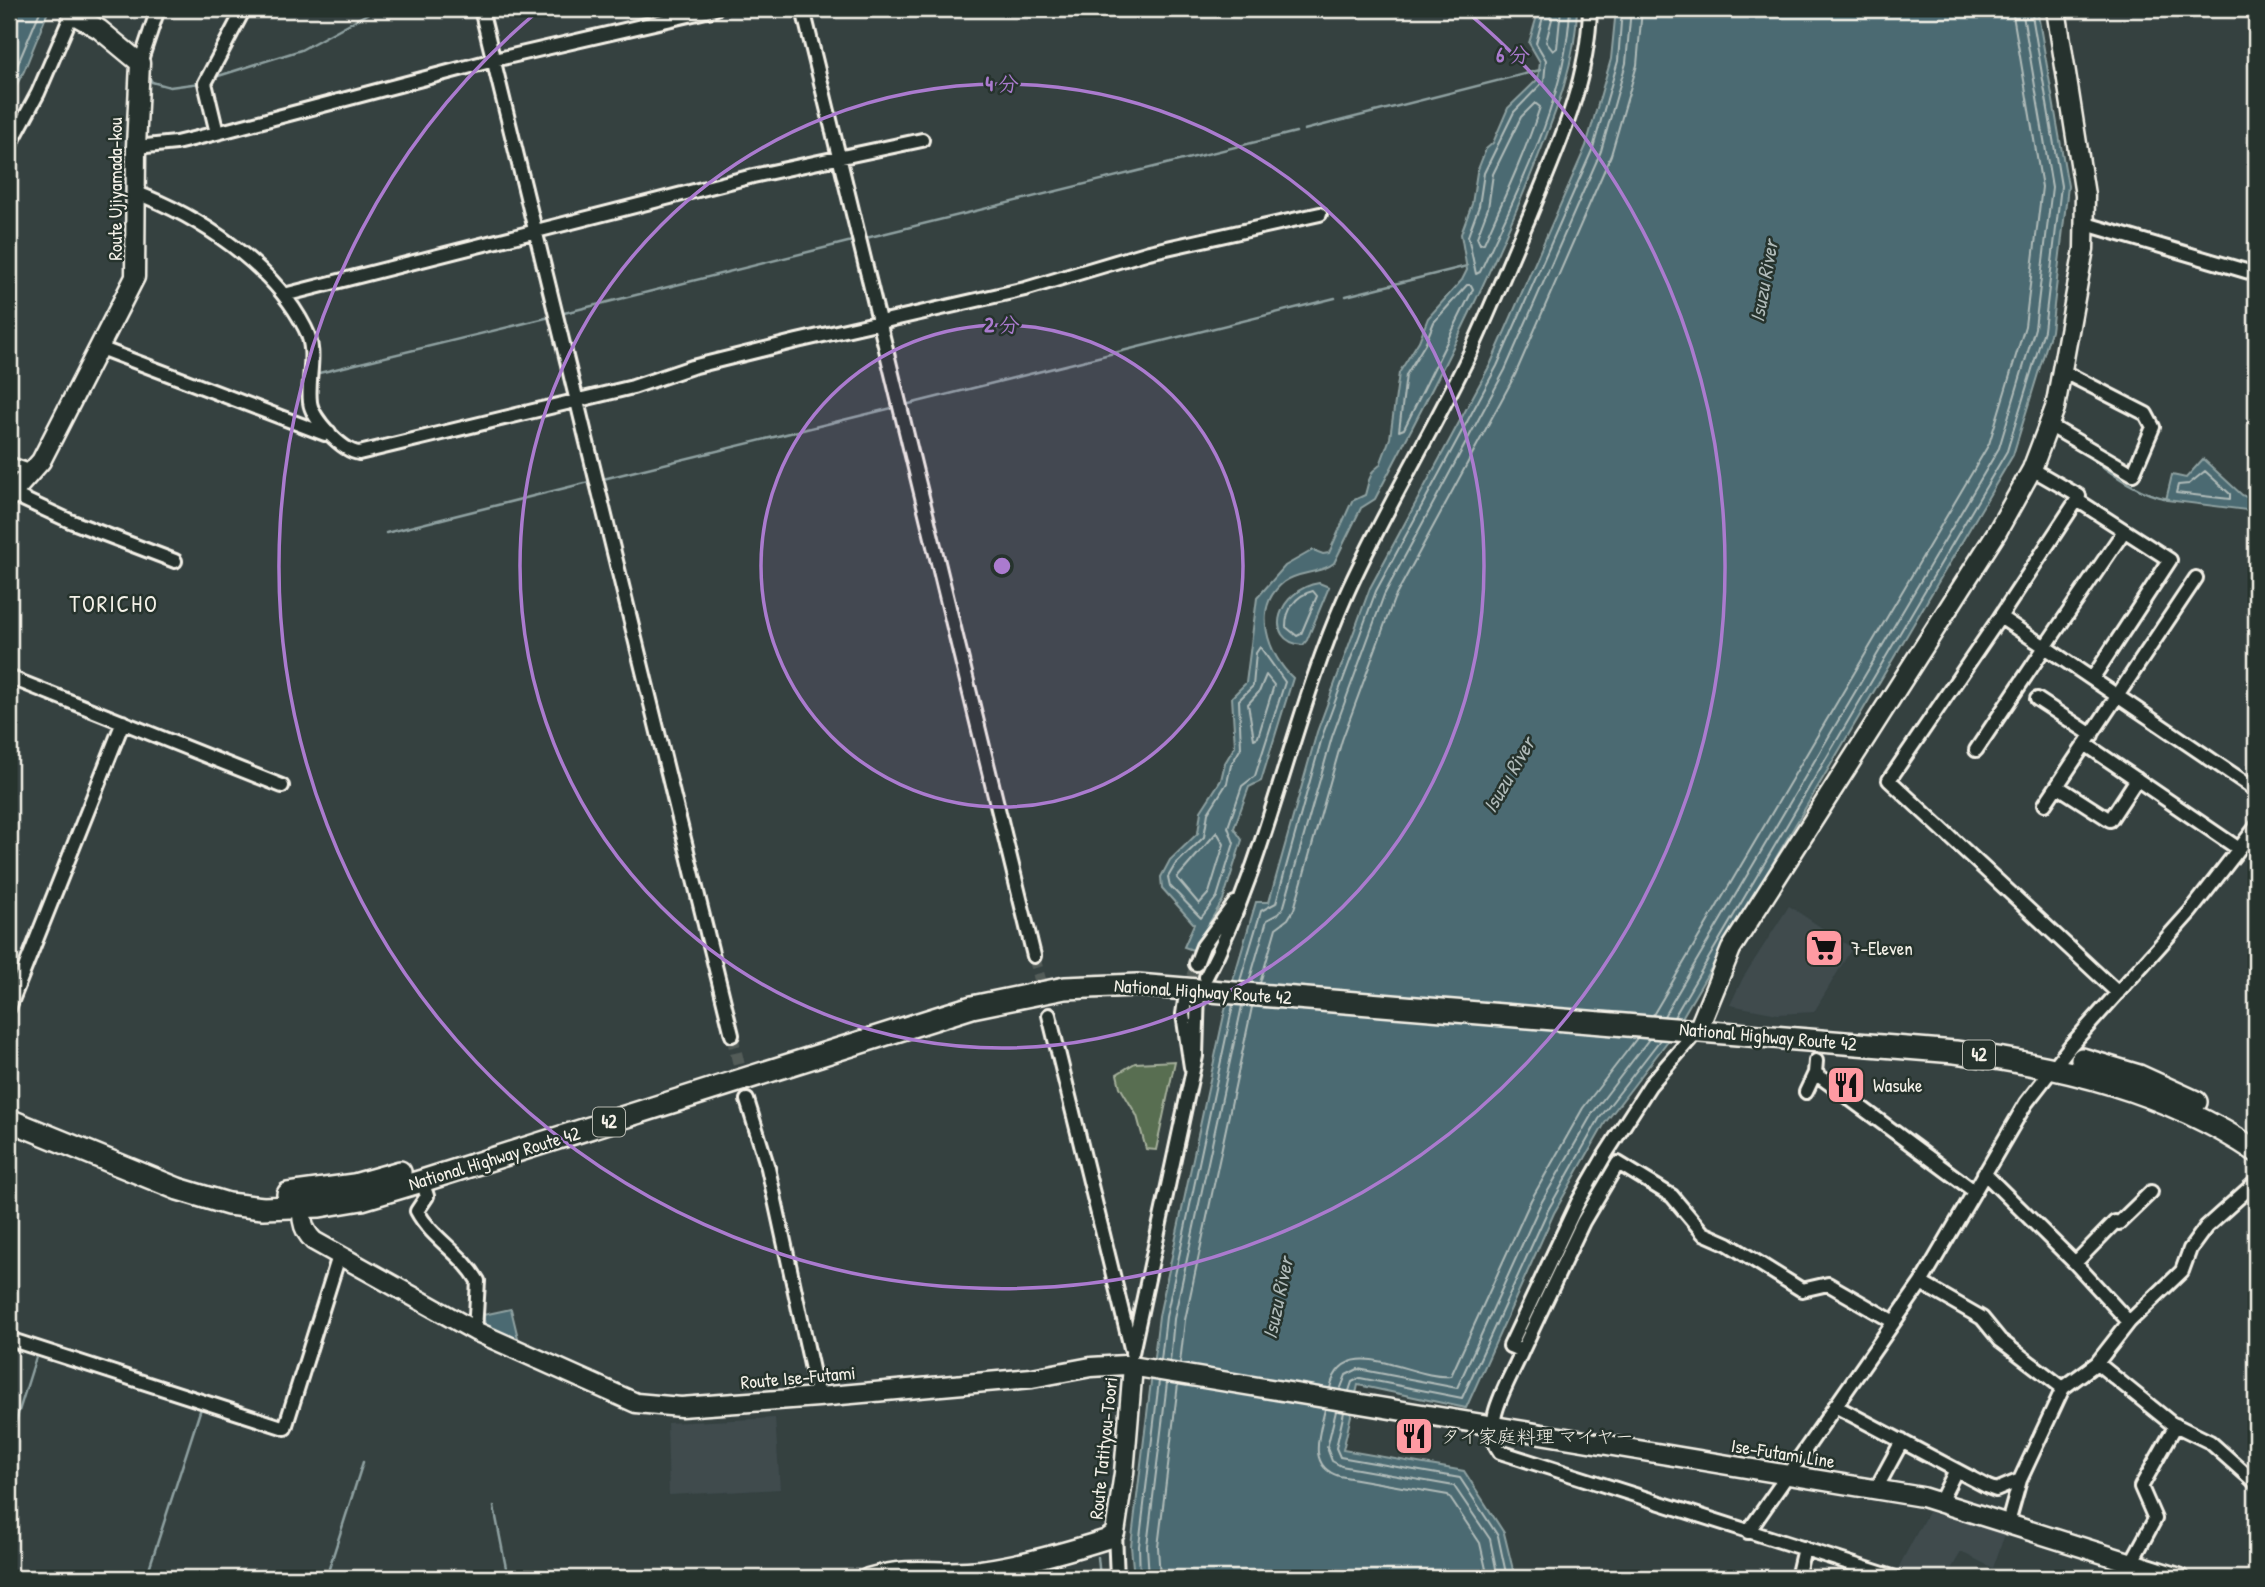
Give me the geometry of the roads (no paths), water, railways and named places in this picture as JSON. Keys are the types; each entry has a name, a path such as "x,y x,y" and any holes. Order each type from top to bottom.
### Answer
{"highway":[{"name":"National Highway Route 42","path":"9,1120 211,1200 263,1208 381,1179 1004,985 1093,972 1166,972 1203,983"},
{"name":"National Highway Route 42","path":"9,1104 217,1188 303,1200 362,1199 972,1007 1065,988 1203,983 1694,1023 2111,1067 2168,1088 2256,1135"},
{"name":"National Highway Route 42","path":"2057,1061 2135,1090 2207,1122 2256,1151"}],"main road":[{"path":"1694,1023 1731,949 1997,532 2032,469 2049,425 2062,371 2086,224 2081,159 2056,9"},
{"path":"72,11 99,29 140,63"},
{"name":"Route Ujiyamada-kou","path":"10,495 32,472 100,348 135,277 134,192 140,63"},
{"name":"Route Ise-Futami","path":"303,1200 302,1225 308,1236 339,1256 475,1331 636,1403 681,1407 818,1397 1032,1378 1137,1362 1372,1406"},
{"name":"Route Tatityou-Toori","path":"868,1578 894,1570 949,1573 1004,1566 1051,1557 1107,1539 1115,1533 1137,1362"},
{"name":"Ise-Futami Line","path":"1372,1406 1876,1489 1940,1503 2008,1523 2126,1571 2180,1578"}],"street":[{"path":"140,63 158,9"},
{"path":"217,133 205,83 244,9"},
{"path":"481,9 732,1035"},
{"path":"136,147 217,133 494,60 715,9"},
{"path":"803,9 1034,956"},
{"path":"1137,1362 1196,1056 1203,983 1239,900 1318,665 1346,594 1472,350 1559,146 1580,91 1590,41 1590,9"},
{"path":"9,147 38,93 72,11"},
{"path":"284,295 840,155 922,140"},
{"path":"134,192 159,201 186,216 255,262 284,295 311,341 313,360 310,401 329,432 346,449 359,453 577,398 633,387 692,367 1025,289 1149,252 1320,215"},
{"path":"2086,224 2256,274"},
{"path":"100,348 325,433 329,432"},
{"path":"2049,425 2133,474 2153,427 2146,414 2062,371"},
{"path":"9,464 32,472"},
{"path":"2032,469 2079,496 1889,780 2118,993"},
{"path":"10,495 175,561"},
{"path":"2077,500 2170,560 2092,679"},
{"path":"1976,750 2124,531"},
{"path":"2045,804 2196,578"},
{"path":"2000,617 2256,790"},
{"path":"9,677 282,786"},
{"path":"2038,699 2137,779 2239,849"},
{"path":"9,1008 123,722"},
{"path":"2057,786 2110,820 2137,779"},
{"path":"1748,1532 1921,1283 2010,1125 2057,1061 2190,912 2256,827"},
{"path":"1049,1015 1137,1362"},
{"path":"1694,1023 1650,1085 1578,1202 1516,1349 1491,1426 1492,1441 1500,1452 1896,1578"},
{"path":"1806,1092 1815,1067 1974,1191"},
{"path":"747,1100 768,1168 818,1397"},
{"path":"1516,1349 1583,1222 1618,1163 1672,1196 1703,1233 1728,1244 1802,1290 1828,1284 1894,1322"},
{"path":"1984,1173 2075,1263 2129,1322"},
{"path":"422,1181 427,1196 417,1211 419,1216 427,1228 462,1258 478,1280 475,1331"},
{"path":"2008,1523 2020,1480 2063,1388 2097,1363 2129,1322 2182,1270 2190,1250 2206,1227 2256,1182"},
{"path":"2075,1263 2115,1222 2119,1223 2151,1192"},
{"path":"9,1339 285,1428 339,1256"},
{"path":"1921,1283 1982,1318 2000,1340 2063,1388"},
{"path":"2097,1363 2147,1406 2176,1425 2210,1442 2256,1483"},
{"path":"1835,1406 1996,1490 2020,1480"},
{"path":"2126,1571 2155,1519 2141,1487 2176,1425"},
{"path":"1876,1489 1902,1441"},
{"path":"1940,1503 1956,1470"},
{"path":"1115,1533 1117,1578"},
{"path":"1797,1578 1804,1548"}],"water":[{"path":"9,9 49,9 24,71 9,99"},
{"path":"1533,9 1577,9 1568,72 1555,112 1515,214 1477,297 1375,499 1361,508 1334,563 1329,567 1290,578 1274,593 1268,605 1266,618 1270,644 1276,657 1293,678 1261,781 1249,787 1234,828 1242,840 1223,900 1193,950 1184,947 1194,924 1162,888 1161,877 1170,860 1198,833 1201,811 1221,780 1225,763 1235,746 1232,697 1246,683 1257,598 1285,566 1313,550 1329,553 1352,501 1365,495 1373,471 1380,465 1390,438 1399,373 1419,341 1428,318 1462,280 1467,270 1461,234 1472,204 1477,172 1486,149 1493,143 1508,108 1538,79 1540,62 1529,43 1537,16"},
{"name":"Isuzu River","path":"1616,9 2037,9 2068,186 2051,331 2013,455 1670,1038 1605,1123 1554,1213 1466,1408 1358,1385 1343,1450 1464,1471 1504,1533 1515,1578 1134,1578 1131,1546 1159,1316 1227,1001 1256,902 1269,902 1317,732 1370,588 1491,363 1586,146 1611,59"},
{"path":"2203,459 2242,495 2256,502 2254,511 2166,500 2172,475 2186,478"},
{"path":"1319,583 1329,587 1307,640 1303,645 1290,641 1282,634 1279,625 1285,604 1305,587"},
{"path":"511,1309 519,1342 487,1334 483,1315"}],"waterway":[{"path":"93,18 97,9"},
{"path":"212,78 301,50 376,9"},
{"path":"718,12 729,9"},
{"path":"1304,130 1540,70"},
{"path":"147,74 152,82 170,87 200,83"},
{"path":"862,239 1296,132"},
{"path":"560,314 856,240"},
{"path":"1346,296 1467,266"},
{"path":"905,405 1335,298"},
{"path":"319,373 550,317"},
{"path":"599,480 896,407"},
{"path":"2078,449 2133,486 2169,499"},
{"path":"386,533 593,481"},
{"path":"9,1443 36,1357"},
{"path":"146,1578 201,1408"},
{"path":"326,1578 363,1462"},
{"path":"494,1507 508,1578"},
{"path":"1098,1557 1100,1578"}],"tunnel":[{"path":"1034,956 1049,1015"},
{"path":"1187,994 1196,964"},
{"path":"732,1035 747,1100"}],"railway":[{"path":"9,1577 13,1578"}],"place":[{"name":"7-Eleven","path":"1824,948"},
{"name":"Wasuke","path":"1846,1085"},
{"name":"タイ家庭料理 マイヤー","path":"1414,1436"}],"district":[{"name":"TORICHO","path":"114,604"}]}
